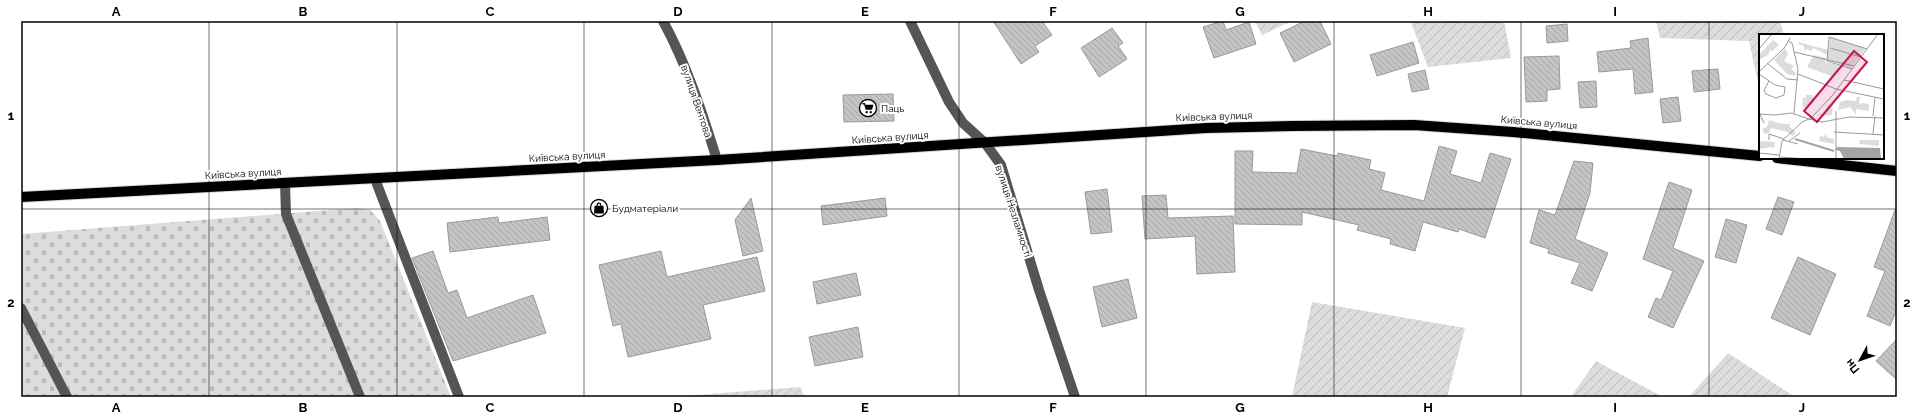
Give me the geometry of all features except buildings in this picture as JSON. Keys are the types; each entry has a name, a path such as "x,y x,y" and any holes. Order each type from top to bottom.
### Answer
{"main road":[{"name":"Київська вулиця","path":"21,197 716,160 1206,128 1414,124 1759,156"},
{"path":"1786,159 1897,171"}],"street":[{"name":"вулиця Вентова","path":"663,21 675,43 694,87 716,160"},
{"name":"вулиця Незламності","path":"910,21 949,102 963,123 985,143 1001,165 1039,290 1076,397"},
{"path":"375,179 459,397"},
{"path":"285,183 286,214 360,397"},
{"path":"21,308 67,397"}],"green space":[{"path":"1255,21 1292,21 1262,35"},
{"path":"1504,21 1511,58 1428,67 1411,22"},
{"path":"1656,21 1780,21 1784,34 1759,34 1759,86 1749,41 1660,38"},
{"path":"357,208 370,210 380,221 451,397 21,397 21,234"},
{"path":"1312,302 1465,328 1447,397 1292,397"},
{"path":"1728,353 1795,397 1689,397"},
{"path":"1596,361 1663,397 1571,397"},
{"path":"800,387 805,397 672,397"}],"place":[{"name":"Паць","path":"868,108"},
{"name":"Будматеріали","path":"599,208"}]}
